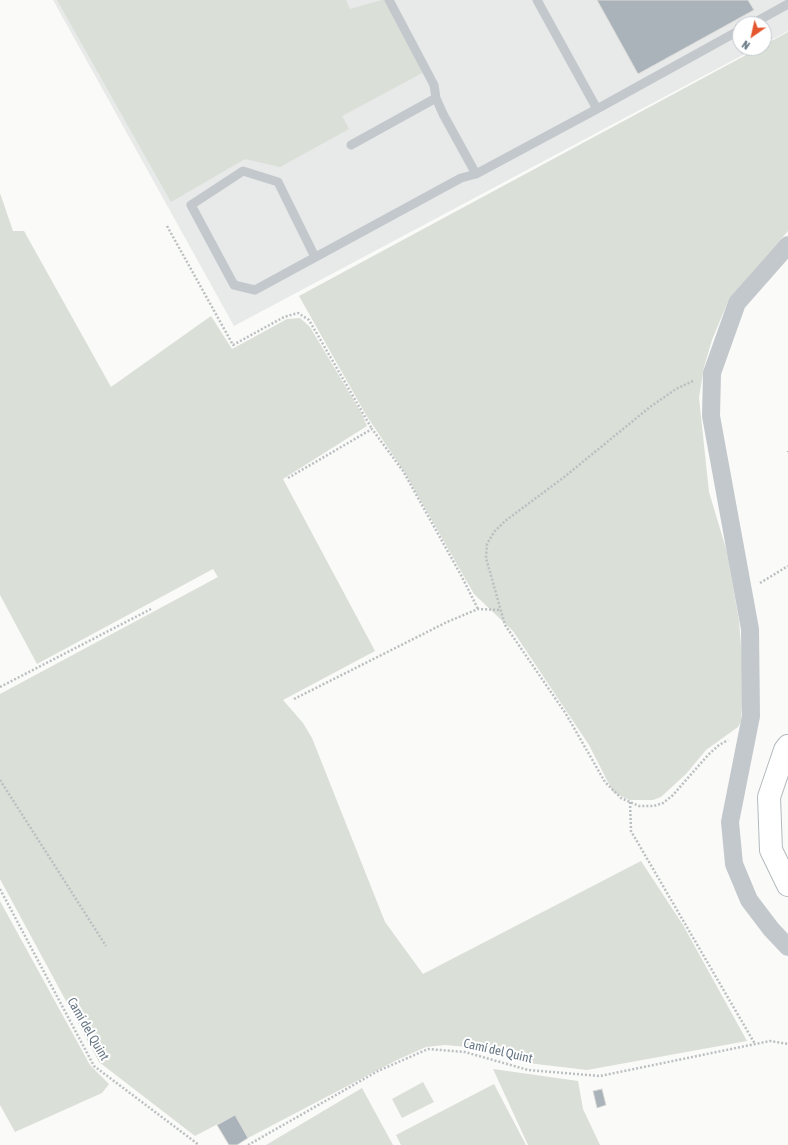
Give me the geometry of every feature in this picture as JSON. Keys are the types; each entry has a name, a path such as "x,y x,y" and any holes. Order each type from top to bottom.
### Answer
{"main road":[{"path":"788,746 785,750 769,797 771,850 788,885"}],"street":[{"path":"788,245 737,303 712,373 711,416 750,629 751,716 730,822 734,864 749,900 771,929 788,947"}],"lane":[{"path":"388,0 434,85 436,98 442,114 476,174"},
{"path":"538,0 597,109"},
{"path":"765,16 786,3"},
{"path":"314,257 278,182 243,171 191,205 234,285 254,290 461,178 476,174 732,34"},
{"path":"351,145 436,98"}],"path":[{"path":"167,226 233,345 284,317 298,313 309,320 372,429 403,471 461,575 478,609"},
{"path":"712,373 676,389 650,407 563,478 505,521 494,532 487,544 486,558 505,625 566,714 605,782 621,798 639,806 654,806 663,803 673,795 719,745 737,735 748,732"},
{"path":"288,478 372,429"},
{"path":"743,594 788,566"},
{"path":"0,687 151,609"},
{"path":"294,699 447,622 478,609 500,610"},
{"path":"0,780 106,946"},
{"path":"630,802 631,831 755,1044"},
{"name":"Camí del Quint","path":"0,889 94,1066 199,1145"},
{"name":"Camí del Quint","path":"248,1145 378,1071 428,1049 465,1052 528,1070 600,1076 770,1041 788,1044"}],"shaded area":[{"path":"53,0 788,0 788,31 772,40 772,16 732,16 732,56 741,56 234,326"},
{"path":"57,0 346,0 350,9 382,0 389,0 426,71 342,116 349,129 280,167 245,159 171,202"},
{"path":"788,32 788,231 729,299 712,340 704,367 699,398 709,492 727,552 739,621 744,681 741,721 738,727 706,750 686,774 661,797 653,800 629,800 613,792 589,745 513,631 474,594 405,473 366,415 299,296 744,56 772,56 772,41"},
{"path":"0,193 13,231 24,231 111,387 211,316 232,349 287,319 300,318 310,327 362,414 367,426 283,479 375,651 283,700 303,723 312,738 385,922 423,974 641,861 683,925 747,1041 587,1070 519,1062 478,1048 445,1045 426,1047 397,1060 248,1138 235,1115 195,1136 99,1062 0,879 0,694 218,577 213,569 37,664 0,595"},
{"path":"0,901 90,1065 109,1084 102,1093 15,1132 0,1105"},
{"path":"493,1069 578,1081 583,1109 600,1145 528,1145"},
{"path":"423,1082 434,1102 402,1118 392,1099"},
{"path":"494,1084 526,1145 401,1145 396,1135"},
{"path":"362,1088 393,1145 266,1145"}],"building":[{"path":"597,0 748,0 754,10 743,16 732,16 732,22 638,74"},
{"path":"602,1089 606,1105 597,1108 593,1091"},
{"path":"235,1115 248,1138 237,1145 229,1145 217,1125"}]}
